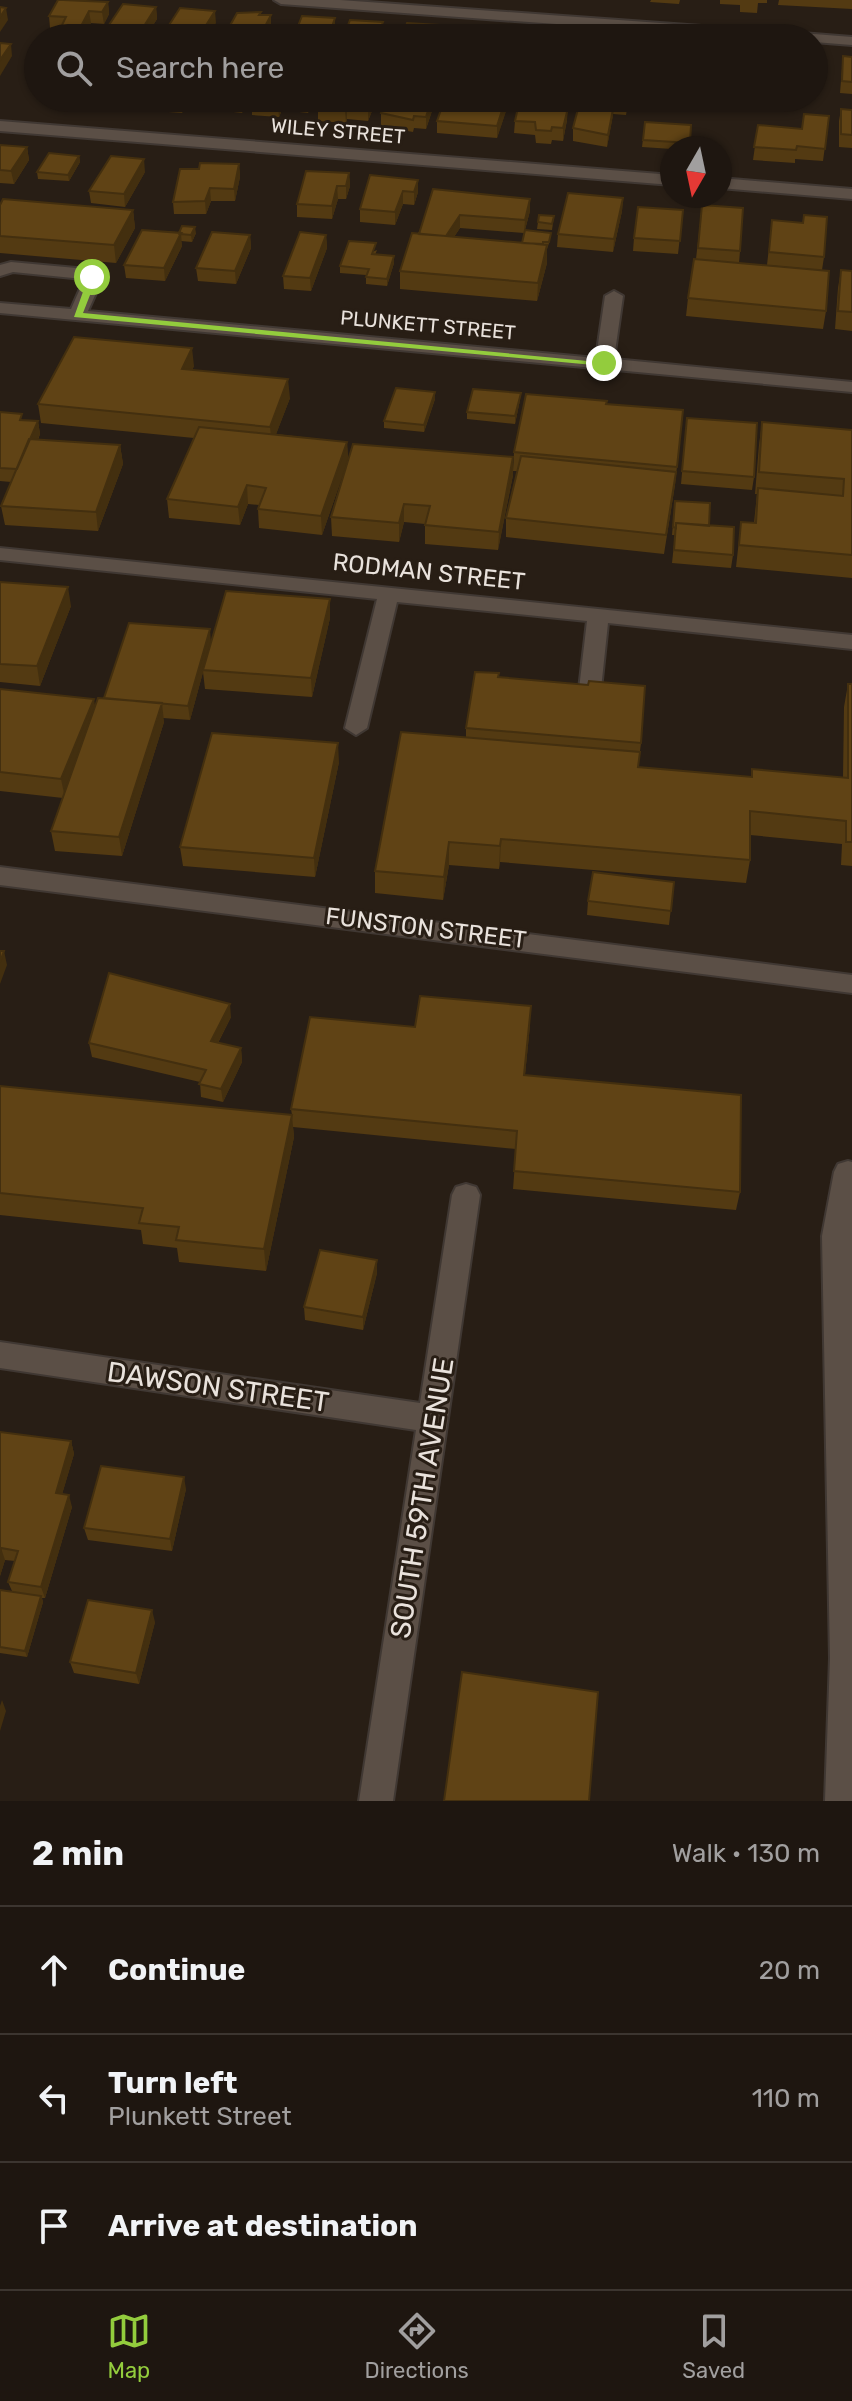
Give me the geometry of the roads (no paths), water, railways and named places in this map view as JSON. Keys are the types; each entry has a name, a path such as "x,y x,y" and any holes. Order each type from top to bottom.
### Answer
{"street":[{"path":"281,0 603,17 672,24"},
{"path":"828,39 852,41"},
{"name":"WILEY STREET","path":"0,126 660,179"},
{"path":"732,184 852,194"},
{"path":"0,271 11,267 87,274 92,277 92,282 77,315"},
{"path":"604,363 614,296"},
{"name":"PLUNKETT STREET","path":"0,308 852,387"},
{"name":"RODMAN STREET","path":"0,554 852,642"},
{"path":"356,728 389,594"},
{"path":"590,689 598,616"},
{"name":"FUNSTON STREET","path":"0,876 852,984"},
{"path":"842,1801 846,1658 836,1236 848,1172"},
{"name":"SOUTH 59TH AVENUE","path":"376,1801 466,1195"},
{"name":"DAWSON STREET","path":"0,1355 435,1419"}]}
